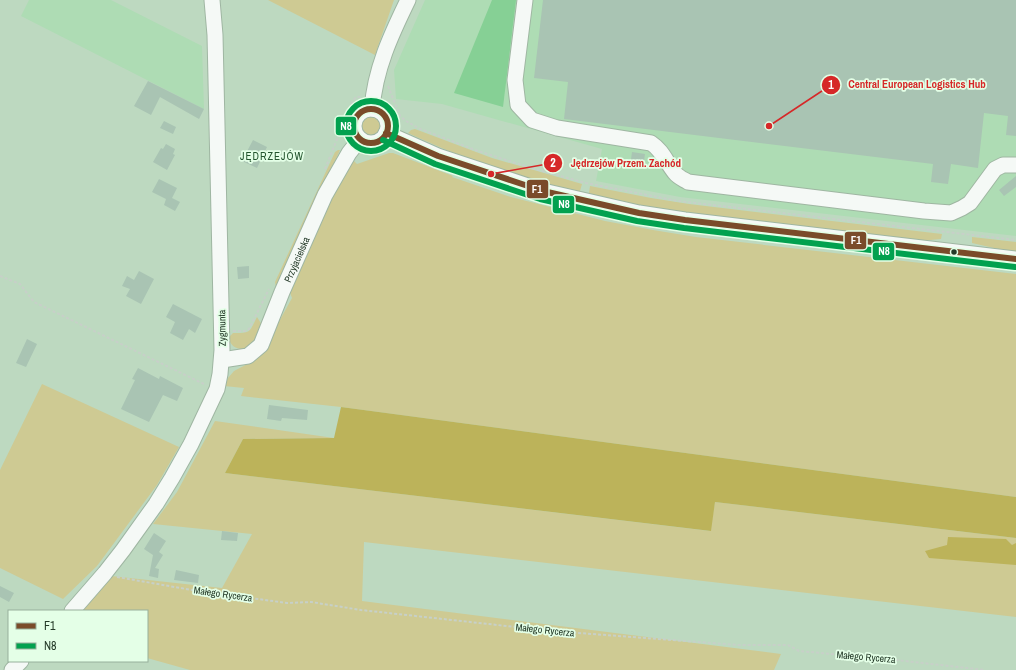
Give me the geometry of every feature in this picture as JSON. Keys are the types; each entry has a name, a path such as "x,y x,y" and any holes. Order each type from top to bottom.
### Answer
{"street":[{"name":"Zygmunta","path":"73,610 105,573 164,492 191,444 217,389 222,360 222,333 212,0"},
{"path":"368,103 381,112 387,119 388,124 386,134 383,138 370,143 360,139 357,136 354,127 356,118 368,103 382,58 408,0"},
{"path":"525,0 515,80 518,105 521,109 532,120 557,128 651,143 663,152 674,173 688,182 951,214 970,203 995,169 1003,165 1016,165"},
{"path":"386,134 438,156 543,191 639,213 685,220 1016,259"},
{"name":"Przyjacielska","path":"222,360 248,356 261,345 282,292 325,195 349,152 360,139"}],"path":[{"path":"387,82 400,116 418,128"},
{"path":"332,153 344,117 352,102 356,98 368,103"},
{"path":"0,276 20,284 34,302 217,389"},
{"path":"222,333 245,331 249,329 269,290"},
{"name":"Małego Rycerza","path":"105,573 111,576 192,590 287,603 311,602 361,610 552,632 738,645 788,644 799,651 887,658 985,670"}],"shaded area":[{"path":"29,0 111,0 202,46 204,109 21,16"},
{"path":"268,0 394,0 375,55"},
{"path":"425,0 1016,0 1016,236 680,197 596,181 602,149 442,104 396,99 394,70"},
{"path":"492,0 516,0 503,107 454,93"},
{"path":"372,116 380,119 383,127 380,135 372,138 364,135 361,127 364,119"},
{"path":"415,129 492,158 582,184 580,191 577,193 555,187 470,159 408,133"},
{"path":"340,150 277,289 275,282 335,152"},
{"path":"393,153 453,176 452,177 511,197 605,221 696,237 1016,274 1016,497 341,407 241,396 244,388 224,386 234,371 257,359 271,336 292,298 289,290 340,179 354,161 357,164"},
{"path":"590,186 689,204 942,234 941,239 919,241 905,240 647,208 590,196"},
{"path":"512,193 1016,265 1016,270 672,229 595,214"},
{"path":"972,237 1016,242 1016,253 972,243"},
{"path":"257,317 262,325 256,341 246,349 234,347 228,336 233,333 243,333 249,331"},
{"path":"42,384 179,447 157,485 97,566 63,599 0,568 0,470"},
{"path":"341,407 1016,497 1016,538 715,502 711,531 225,473 243,439 334,438"},
{"path":"215,421 334,438 243,439 225,473 710,531 715,502 1016,538 1016,617 364,542 362,601 781,654 774,670 190,670 148,658 148,610 81,610 111,576 222,588 252,534 153,524 177,492"},
{"path":"948,537 1006,539 1012,545 1016,543 1016,565 929,558 925,551 947,545"}],"building":[{"path":"543,0 1016,0 1016,136 1006,135 1008,116 984,113 978,168 951,164 948,184 931,182 933,164 564,119 568,82 534,78"},
{"path":"148,81 204,109 199,119 160,97 151,115 134,106"},
{"path":"164,121 176,127 173,134 160,128"},
{"path":"253,140 267,147 257,168 242,161"},
{"path":"166,144 175,149 173,154 175,155 167,170 153,162 161,148 163,149"},
{"path":"632,152 645,154 643,168 630,167"},
{"path":"1016,176 1016,187 1004,196 999,190"},
{"path":"159,179 177,188 172,198 180,202 175,211 164,205 166,199 152,192"},
{"path":"249,266 249,278 238,279 237,267"},
{"path":"139,271 154,279 141,304 126,296 130,289 122,286 127,276 134,280"},
{"path":"173,304 202,319 195,333 189,329 183,340 170,333 175,322 166,317"},
{"path":"27,339 37,344 26,367 16,363"},
{"path":"138,368 159,379 160,376 183,388 177,401 163,395 149,422 121,409 135,380 132,379"},
{"path":"269,405 308,410 307,420 282,418 281,421 267,419"},
{"path":"222,531 238,533 237,541 221,540"},
{"path":"154,533 166,541 159,552 163,555 155,568 159,569 158,578 149,576 153,555 144,549"},
{"path":"176,570 199,575 198,583 174,580"},
{"path":"0,586 14,593 9,602 0,597"}],"transit line":[{"name":"N8","path":"366,101 376,101 389,108 396,121 396,126 396,131 389,144 376,151 366,151 357,147 350,140 346,131 346,121 350,112 357,105 366,101"},
{"name":"F1","path":"368,109 374,109 383,114 387,120 388,126 387,132 383,138 374,143 368,143 359,138 354,129 354,123 359,114 368,109"},
{"name":"F1","path":"386,133 438,156 543,191 639,213 685,220 1016,259"},
{"name":"N8","path":"383,140 435,164 540,199 637,221 684,228 1015,267"}],"place":[{"name":"Central European Logistics Hub","path":"769,126"},
{"name":"Jędrzejów Przem. Zachód","path":"491,174"}],"district":[{"name":"JĘDRZEJÓW","path":"272,156"}]}
